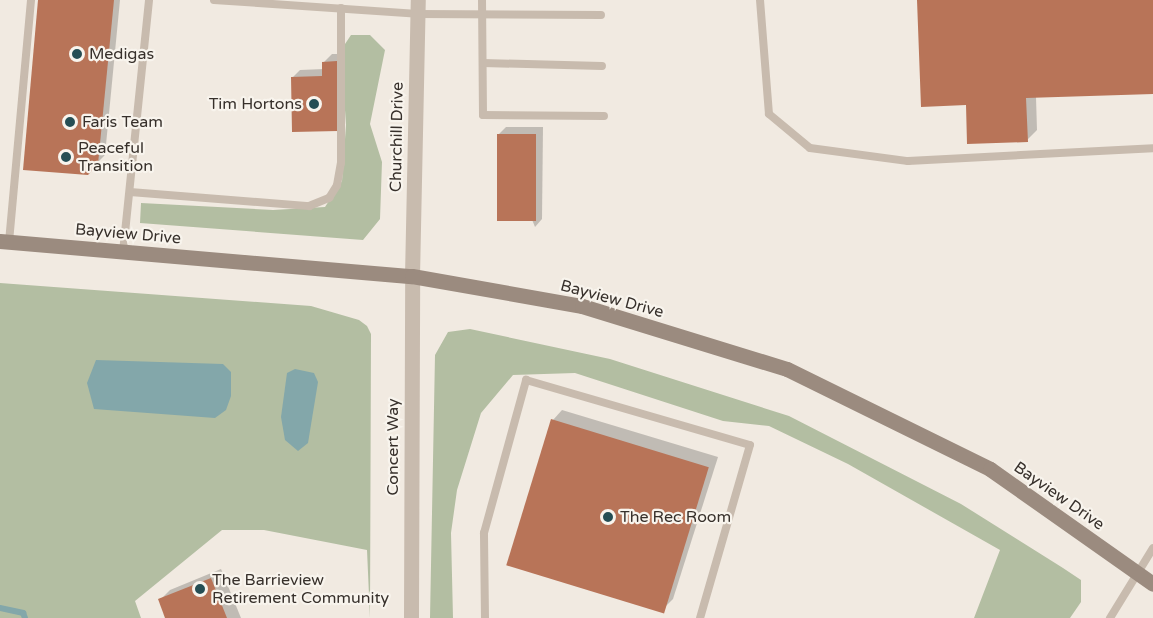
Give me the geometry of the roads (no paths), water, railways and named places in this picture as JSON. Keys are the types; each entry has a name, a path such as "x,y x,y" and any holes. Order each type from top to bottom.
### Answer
{"street":[{"name":"Churchill Drive","path":"412,276 418,7"},
{"name":"Bayview Drive","path":"5,241 412,276 582,306 787,369 990,469 1153,584"},
{"name":"Concert Way","path":"411,618 412,276"}],"lane":[{"path":"5,241 31,0"},
{"path":"123,252 149,0"},
{"path":"214,0 341,8 418,7 482,14 601,15"},
{"path":"482,0 483,115 604,116"},
{"path":"760,0 769,114 810,148 908,161 1153,148"},
{"path":"130,192 309,206 329,198 337,185 341,163 341,8"},
{"path":"483,63 602,66"},
{"path":"485,618 484,533 526,380 750,445 700,618"},
{"path":"1110,618 1153,548"}],"water":[{"path":"96,360 223,364 231,372 231,396 226,410 215,418 94,409 87,383"},
{"path":"295,369 314,373 318,382 308,443 298,451 285,440 281,417 287,373"}],"waterway":[{"path":"0,608 23,613 25,618"}],"place":[{"name":"Medigas","path":"77,54"},
{"name":"Tim Hortons","path":"314,104"},
{"name":"Faris Team","path":"70,122"},
{"name":"Peaceful Transition","path":"66,157"},
{"name":"The Rec Room","path":"608,517"},
{"name":"The Barrieview Retirement Community","path":"200,589"}]}
